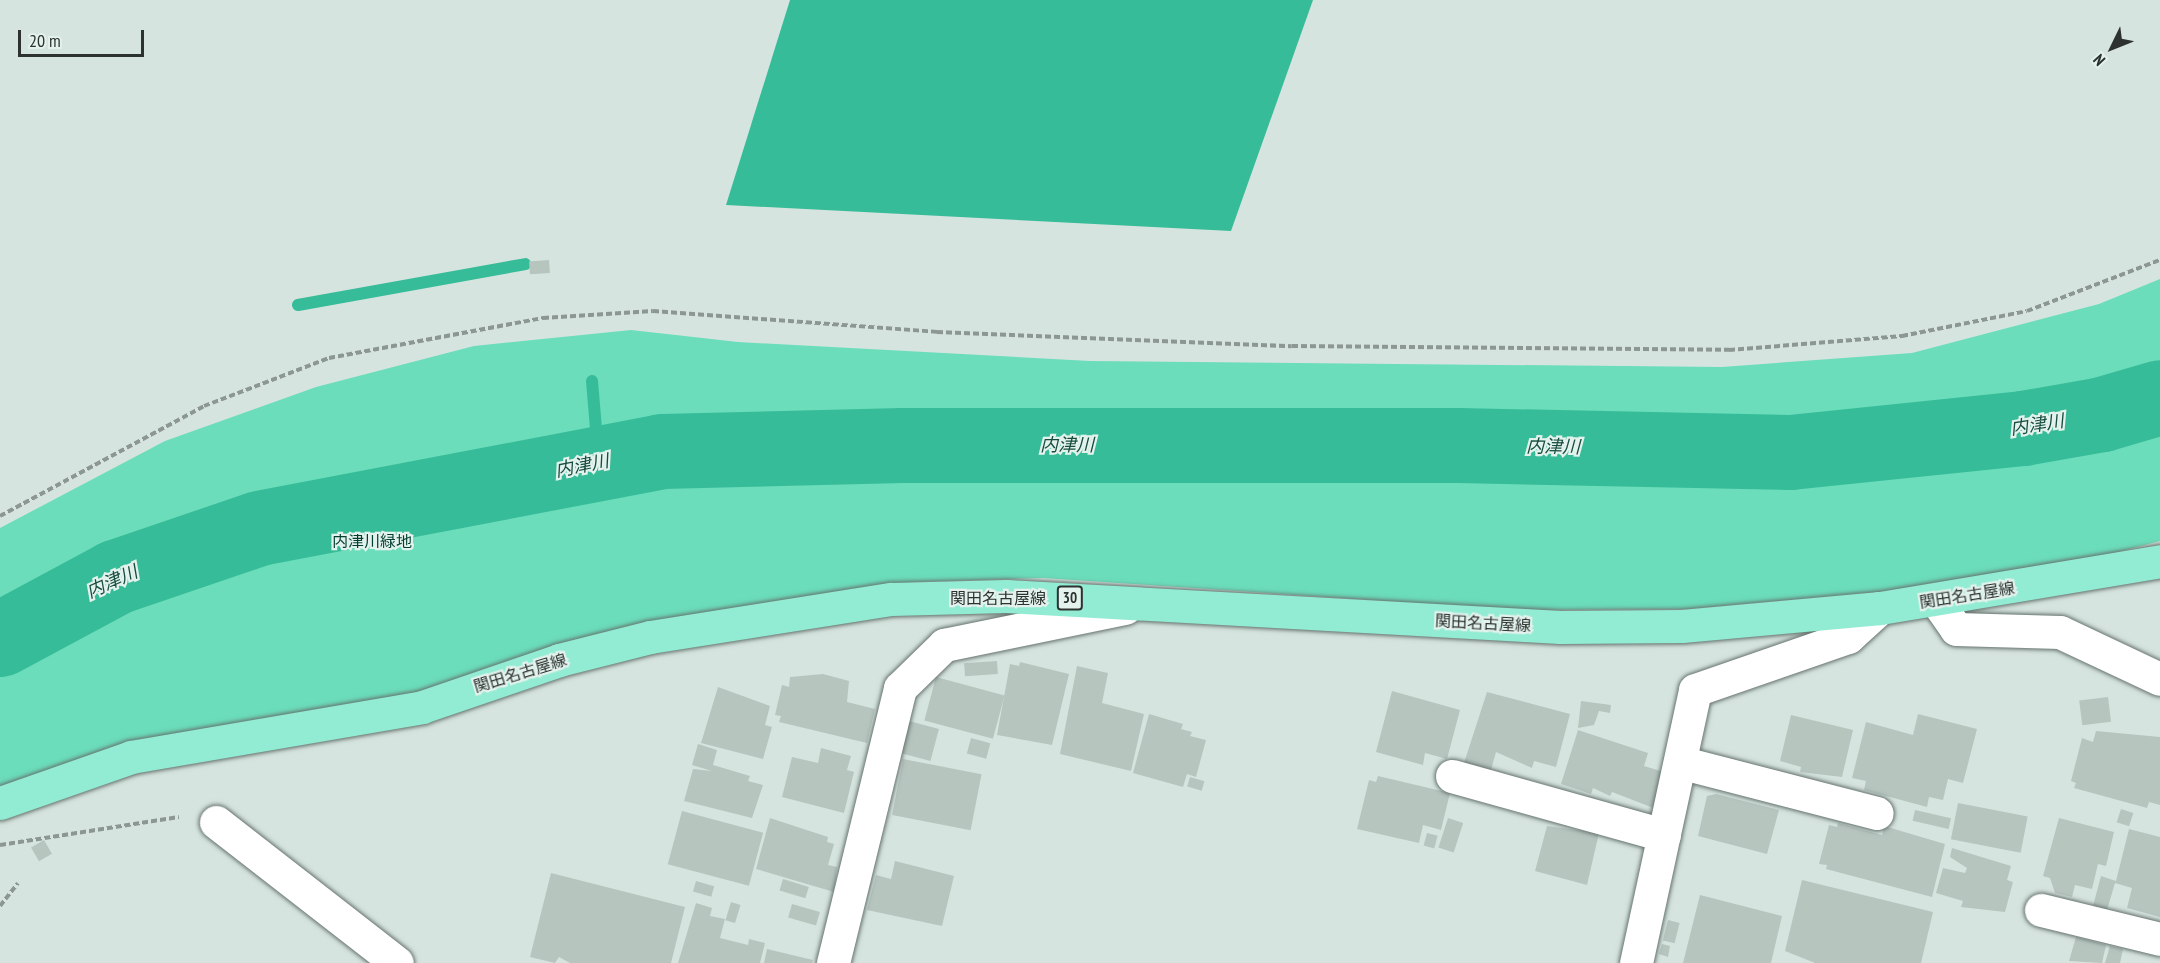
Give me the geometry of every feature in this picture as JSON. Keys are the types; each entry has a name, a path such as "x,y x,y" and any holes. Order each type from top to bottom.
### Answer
{"main road":[{"name":"関田名古屋線","path":"0,803 131,757 422,707 559,660 714,624 891,599 1006,596 1160,601 1560,627 1682,626 1880,608 2160,561"}],"street":[{"path":"1936,600 1956,629 2060,632 2160,679"},
{"path":"833,963 900,688 944,645 1160,601"},
{"path":"1636,963 1664,835 1683,763 1695,690 1848,638 1880,608"},
{"path":"1683,763 1876,813"},
{"path":"1452,776 1664,835"},
{"path":"216,822 397,963"},
{"path":"2041,910 2160,939"}],"path":[{"path":"0,516 204,406 328,358 543,318 653,311 937,332 1292,346 1729,350 1902,336 2028,311 2160,260"},
{"path":"0,845 176,816 216,822"},
{"path":"0,906 18,883"}],"green space":[{"name":"内津川緑地","path":"2160,279 2160,541 2088,560 1879,592 1688,609 1521,610 1043,578 913,582 0,791 0,528 165,441 316,387 474,346 631,330 738,342 1090,361 1722,367 1912,353 2099,304"}],"shaded area":[{"path":"790,0 1313,0 1231,231 726,205"}],"building":[{"path":"549,260 550,273 530,274 529,261"},
{"path":"997,661 998,674 965,676 964,663"},
{"path":"1020,662 1069,674 1052,745 997,735 1010,664 1019,666"},
{"path":"1077,666 1108,673 1102,703 1144,714 1131,771 1060,754"},
{"path":"823,674 849,681 847,702 875,709 867,743 779,722 781,716 775,715 782,685 789,687 790,677"},
{"path":"936,677 1005,695 993,739 924,720"},
{"path":"718,687 770,706 765,725 772,727 763,759 701,743"},
{"path":"1392,691 1460,710 1447,759 1425,753 1423,765 1376,752"},
{"path":"1487,692 1570,714 1556,767 1534,761 1532,768 1496,752 1491,770 1464,763"},
{"path":"2108,697 2111,722 2082,725 2079,701"},
{"path":"1581,701 1611,705 1610,713 1599,711 1594,725 1578,728"},
{"path":"1149,714 1183,724 1181,729 1192,732 1190,736 1206,740 1196,777 1187,774 1183,787 1133,773"},
{"path":"1918,714 1977,729 1963,783 1948,779 1943,800 1929,797 1927,807 1864,790 1866,781 1852,778 1866,722 1913,735"},
{"path":"1791,715 1853,730 1842,777 1800,772 1801,767 1780,761"},
{"path":"909,721 939,729 930,761 900,753"},
{"path":"1578,730 1648,753 1644,766 1667,773 1656,809 1612,792 1610,796 1593,788 1591,794 1561,784"},
{"path":"2096,731 2160,737 2160,805 2149,802 2147,808 2074,788 2076,783 2071,781 2082,738 2093,742"},
{"path":"971,738 990,743 986,759 967,753"},
{"path":"698,744 717,750 713,765 750,776 748,781 763,785 752,818 684,801 693,769 712,771 692,765"},
{"path":"821,748 851,756 847,770 854,772 844,813 782,797 792,757 818,763"},
{"path":"903,759 982,774 971,830 892,815"},
{"path":"1378,776 1450,793 1441,830 1423,825 1419,843 1357,829 1369,780 1376,782"},
{"path":"1190,777 1204,781 1202,791 1187,787"},
{"path":"1716,794 1779,810 1767,854 1698,836 1707,796"},
{"path":"1958,803 2028,817 2021,853 1951,839"},
{"path":"2121,809 2133,813 2129,826 2117,822"},
{"path":"1915,810 1951,818 1949,829 1913,821"},
{"path":"682,811 763,833 749,886 668,864"},
{"path":"770,818 828,837 827,842 834,844 828,865 837,867 834,892 756,869"},
{"path":"1448,818 1463,823 1454,852 1438,847"},
{"path":"2059,818 2114,832 2106,866 2098,864 2092,889 2075,885 2072,897 2055,893 2050,878 2043,876"},
{"path":"1838,823 1882,835 1884,826 1945,844 1932,897 1826,869 1827,865 1819,864 1829,825 1837,827"},
{"path":"1547,826 1599,833 1587,885 1535,871"},
{"path":"2129,829 2160,837 2160,917 2127,908 2132,888 2115,883 2107,910 2093,906 2101,876 2116,881"},
{"path":"1427,833 1438,836 1434,848 1424,846"},
{"path":"44,840 52,854 39,861 31,848"},
{"path":"1952,848 2011,866 2007,880 2013,882 2005,912 1961,907 1963,901 1936,893 1943,868 1965,873 1967,868 1950,857"},
{"path":"895,861 954,876 942,926 867,910 876,875 891,879"},
{"path":"551,873 685,907 671,963 570,963 559,957 555,963 530,957"},
{"path":"783,879 809,887 805,898 779,890"},
{"path":"1802,880 1933,912 1921,963 1815,963 1785,951"},
{"path":"696,881 714,886 711,897 693,892"},
{"path":"1700,895 1782,916 1771,963 1683,963"},
{"path":"731,902 741,905 735,923 725,920"},
{"path":"696,903 712,908 710,916 725,919 720,938 748,945 749,939 765,943 760,963 678,963"},
{"path":"792,904 820,912 816,925 788,917"},
{"path":"1668,920 1680,923 1675,943 1663,940"},
{"path":"2076,937 2106,945 2102,963 2069,961"},
{"path":"1662,944 1670,946 1668,957 1659,954"},
{"path":"2110,946 2123,949 2120,963 2105,963"},
{"path":"767,949 813,960 812,963 764,963"}],"waterway":[{"path":"298,305 525,264"},
{"path":"592,381 599,464"},
{"name":"内津川","path":"0,639 115,577 259,528 661,451 902,445 1458,445 1790,452 2023,428 2102,414 2160,397"}]}
